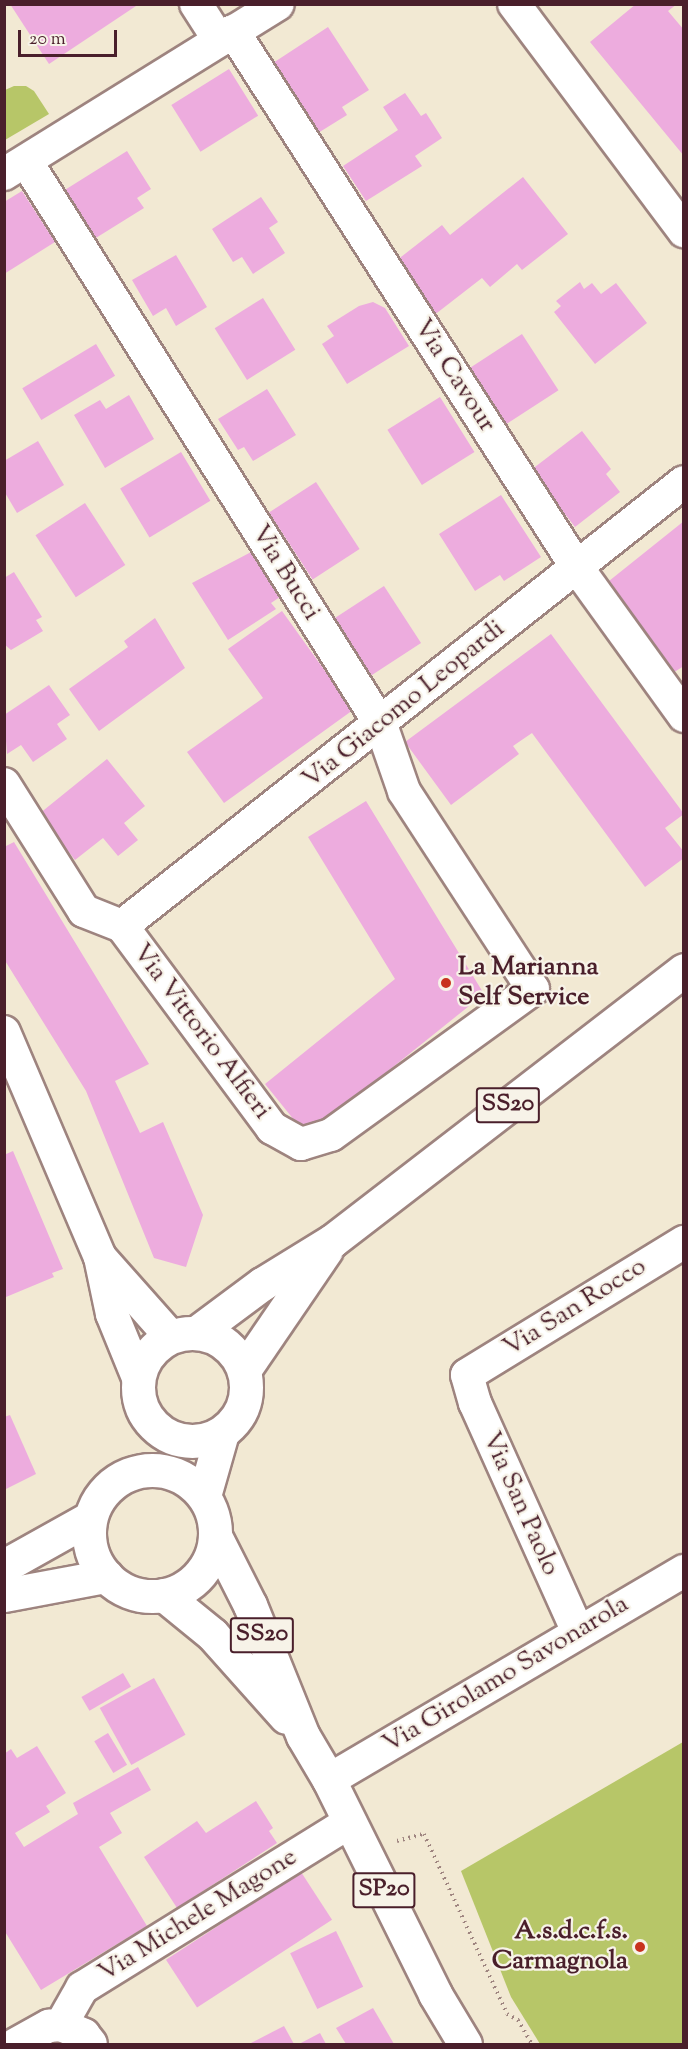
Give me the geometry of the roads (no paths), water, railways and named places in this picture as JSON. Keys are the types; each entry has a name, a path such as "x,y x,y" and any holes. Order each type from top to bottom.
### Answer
{"main road":[{"name":"SS20","path":"183,1335 332,1241 684,970"},
{"name":"SS20","path":"244,1370 332,1241"},
{"path":"204,1496 222,1433 244,1405 244,1370 225,1344 183,1335 144,1362 139,1380 139,1397 145,1414 156,1428 171,1437 189,1441 222,1433"},
{"path":"130,1473 138,1456 145,1414"},
{"path":"151,1469 171,1473 190,1482 204,1496 213,1515 215,1536 211,1557 200,1575 183,1588 164,1595 143,1596 123,1589 106,1576 94,1559 89,1539 90,1518 98,1499 112,1484 130,1473 151,1469"},
{"path":"4,1566 90,1518"},
{"name":"SS20","path":"215,1536 250,1605 303,1736"},
{"path":"4,1595 106,1576"},
{"path":"164,1595 213,1634 303,1736"},
{"name":"SP20","path":"303,1736 329,1780 435,1994 465,2044"}],"street":[{"name":"Via Cavour","path":"196,4 226,35 576,566 684,716"},
{"path":"15,168 278,4"},
{"path":"517,5 684,231"},
{"name":"Via Bucci","path":"15,168 381,725 404,791 533,989"},
{"name":"Via Giacomo Leopardi","path":"122,926 381,725 576,566 684,482"},
{"name":"Via Vittorio Alfieri","path":"4,784 84,911 122,926 272,1128 301,1144 332,1135 533,989"},
{"path":"4,1032 100,1257 112,1314 139,1380"},
{"name":"Via San Rocco","path":"467,1375 684,1242"},
{"path":"100,1257 183,1335"},
{"name":"Via San Paolo","path":"467,1375 475,1403 578,1632"},
{"name":"Via Girolamo Savonarola","path":"329,1780 684,1571"},
{"name":"Via Michele Magone","path":"61,2025 82,1988 354,1831"},
{"path":"16,2044 49,2026 61,2025 84,2035 91,2044"}],"place":[{"name":"La Marianna Self Service","path":"446,983"},
{"name":"A.s.d.c.f.s. Carmagnola","path":"640,1947"}]}
